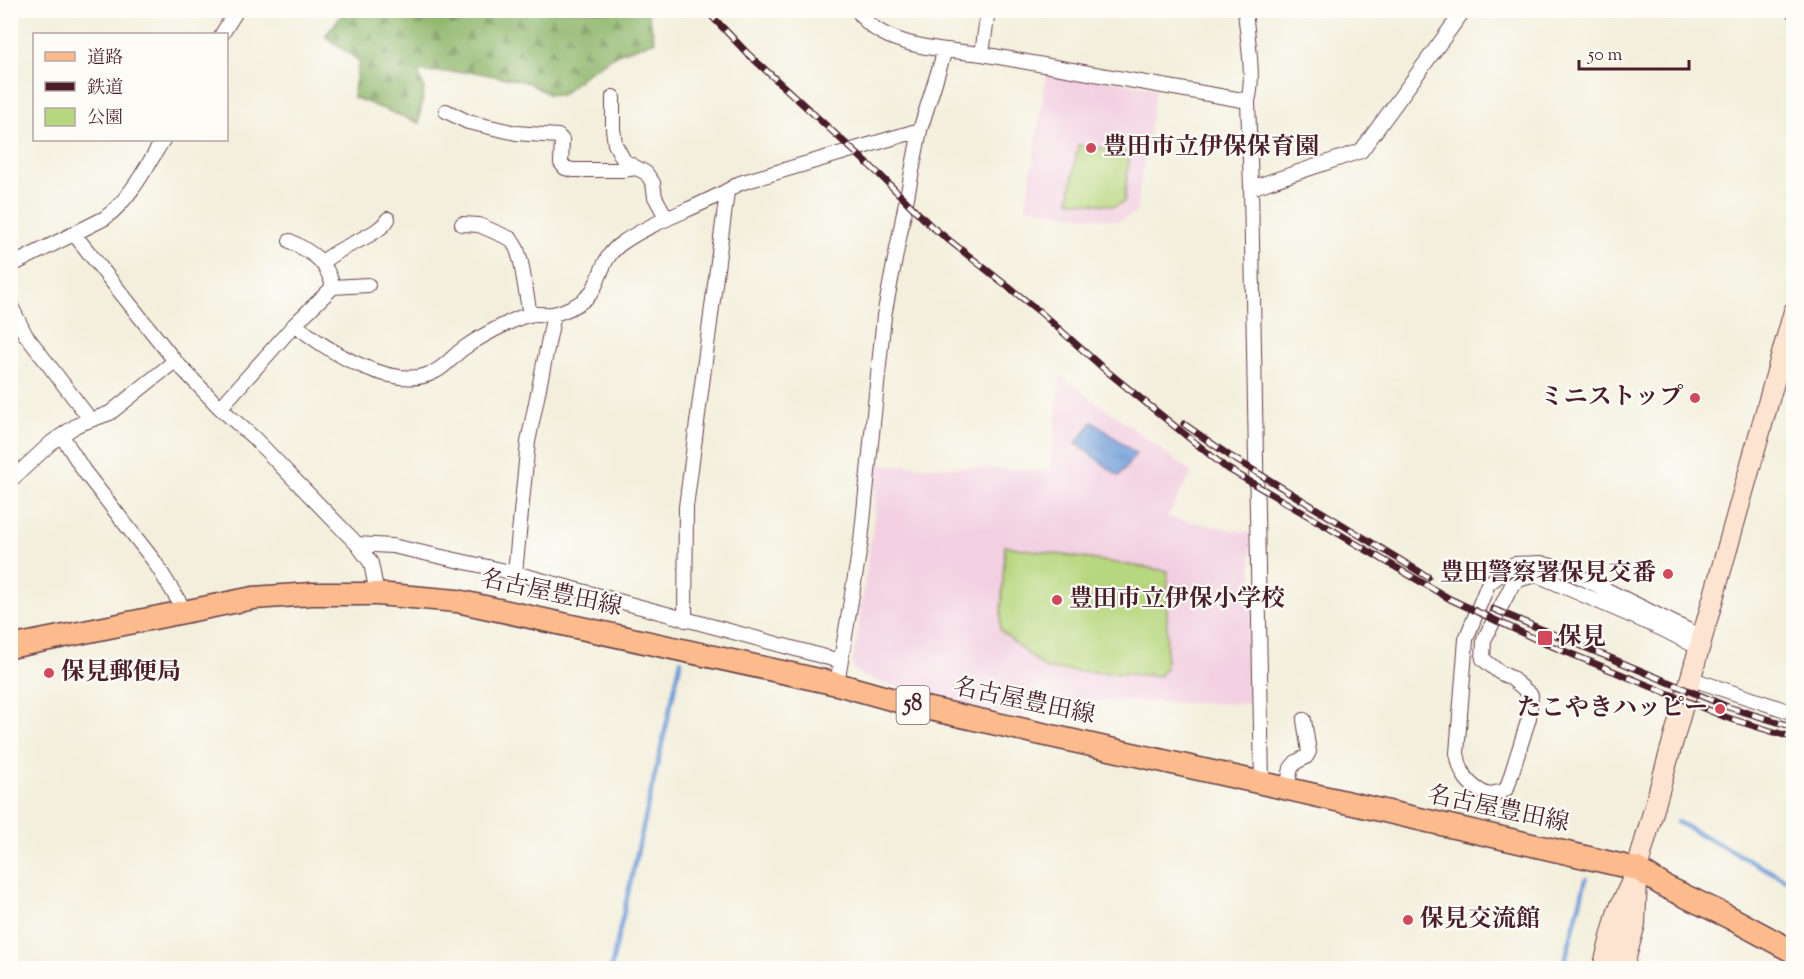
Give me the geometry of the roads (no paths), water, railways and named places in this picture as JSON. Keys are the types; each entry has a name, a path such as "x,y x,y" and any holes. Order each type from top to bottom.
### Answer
{"main road":[{"name":"名古屋豊田線","path":"10,647 253,598 312,594 377,594 457,601 837,684 912,705 1637,869 1666,887 1794,952"}],"street":[{"path":"223,33 237,10"},
{"path":"858,10 882,35 895,39 945,50 982,54 1248,100"},
{"path":"982,54 988,10"},
{"path":"1245,10 1250,59 1248,100 1262,783"},
{"path":"1251,188 1360,151 1464,10"},
{"path":"837,684 861,541 884,316 920,130 945,50"},
{"path":"613,97 615,144 624,161 646,173 653,183 655,197 667,219"},
{"path":"446,111 468,122 506,130 558,136 562,140 561,163 565,168 623,170 636,168"},
{"path":"295,324 329,348 365,367 412,377 435,372 486,334 530,315 554,314 585,299 595,286 604,261 620,243 667,219 745,182 920,130"},
{"path":"10,266 105,218 120,206 162,141"},
{"path":"685,620 686,507 727,192"},
{"path":"323,262 337,251 379,229 388,219"},
{"path":"462,224 479,225 511,239 521,262 530,315"},
{"path":"74,234 175,361 357,544 371,563 377,594"},
{"path":"290,241 323,262 333,287"},
{"path":"220,408 295,324 333,287 368,285"},
{"path":"10,304 25,334 90,419"},
{"path":"1603,969 1617,914 1637,869 1701,642 1788,357 1794,311"},
{"path":"515,573 528,442 554,314"},
{"path":"10,481 52,442 77,425 110,413 175,361"},
{"path":"62,436 84,471 154,561 184,611"},
{"path":"357,544 393,546 515,573 840,661"},
{"path":"1541,563 1568,571 1701,642 1662,629 1537,575 1521,579 1512,585 1484,640 1483,659 1531,695 1529,718 1507,788 1487,795 1472,787 1460,771 1457,753 1466,639 1488,584 1514,564 1541,563"},
{"path":"1692,679 1794,713"},
{"path":"1287,789 1291,768 1309,752 1304,720"},
{"path":"1623,969 1635,924 1637,869"}],"water":[{"path":"1093,421 1136,454 1119,476 1076,443"}],"waterway":[{"path":"611,968 681,660"},
{"path":"1677,822 1794,884"},
{"path":"1563,968 1586,879"}],"railway":[{"path":"706,10 747,53 880,175 931,226 1040,312 1103,368 1225,467 1450,599 1542,642 1728,718 1794,738"},
{"path":"1184,424 1230,456 1428,577"},
{"path":"1493,609 1728,707 1794,727"}],"place":[{"name":"豊田市立伊保保育園","path":"1091,148"},
{"name":"ミニストップ","path":"1695,398"},
{"name":"豊田警察署保見交番","path":"1668,574"},
{"name":"豊田市立伊保小学校","path":"1057,600"},
{"name":"保見","path":"1545,638"},
{"name":"保見郵便局","path":"49,673"},
{"name":"たこやきハッピー","path":"1720,709"},
{"name":"保見交流館","path":"1408,920"}]}
